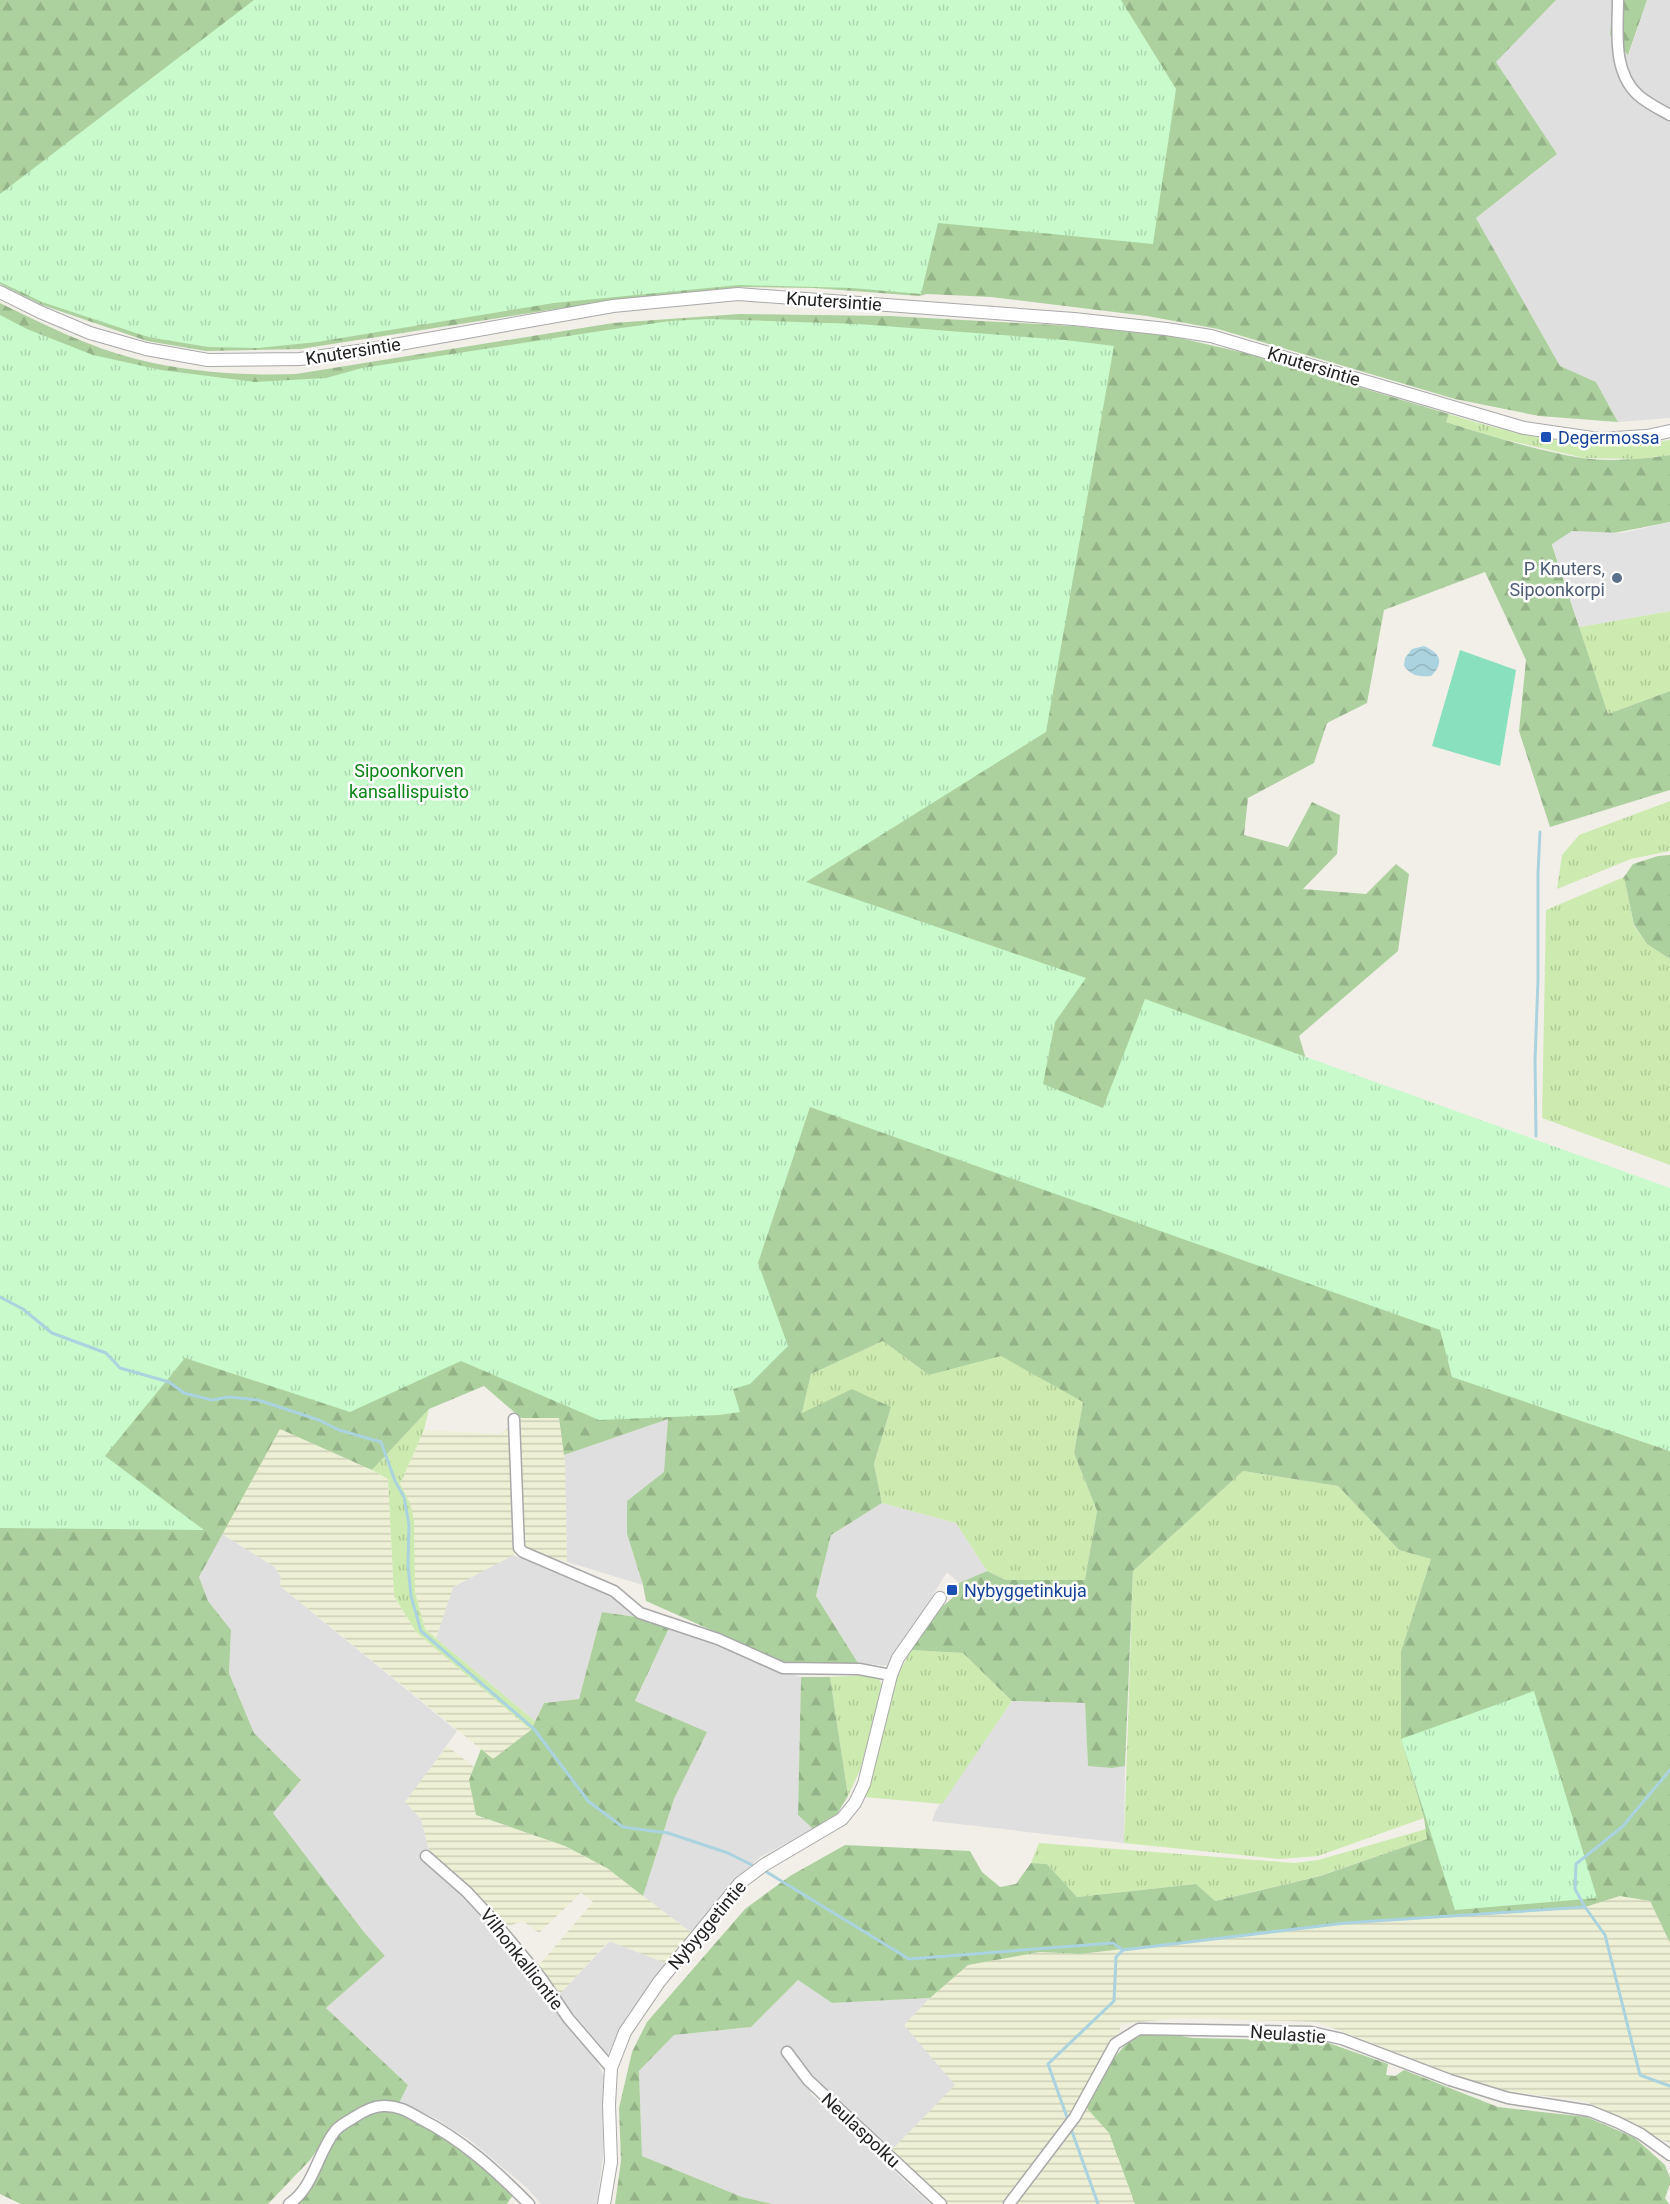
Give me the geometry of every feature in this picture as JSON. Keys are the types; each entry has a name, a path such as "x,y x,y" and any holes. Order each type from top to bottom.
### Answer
{"street":[{"path":"1618,0 1617,49 1623,71 1638,94 1670,116"},
{"name":"Knutersintie","path":"0,292 90,333 146,350 208,360 300,360 613,306 738,294 1074,319 1211,336 1524,429 1599,439 1647,436 1670,431"},
{"path":"514,1419 519,1548 523,1552 614,1591 640,1613 718,1639 783,1668 860,1669 891,1675"},
{"name":"Nybyggetintie","path":"604,2204 611,2162 609,2105 611,2068 625,2032 659,1982 740,1883 764,1865 842,1819 855,1803 864,1784 891,1675 898,1658 940,1598"},
{"name":"Vilhonkalliontie","path":"426,1856 467,1892 492,1919 541,1978 568,2018 611,2068"},
{"name":"Neulastie","path":"1009,2204 1075,2118 1114,2044 1139,2029 1311,2032 1342,2038 1457,2082 1508,2098 1590,2111 1641,2134 1670,2155"},
{"name":"Neulaspolku","path":"787,2052 808,2080 941,2204"},
{"path":"289,2204 296,2199 311,2177 324,2147 337,2128 362,2112 380,2105 398,2107 440,2128 486,2161 529,2204"}],"shaded area":[{"path":"1556,0 1613,0 1629,54 1647,0 1670,0 1670,418 1618,422 1596,382 1560,366 1476,218 1557,154 1495,61"},
{"name":"P Knuters, Sipoonkorpi","path":"1670,522 1670,611 1579,627 1552,544 1572,531 1623,533"},
{"path":"668,1418 665,1472 627,1534 643,1585 567,1562 564,1455"},
{"path":"882,1503 956,1523 987,1571 959,1583 947,1572 890,1666 858,1663 816,1596 831,1535"},
{"path":"222,1534 275,1567 281,1577 280,1586 457,1731 406,1802 421,1819 429,1850 421,1859 467,1898 544,1990 561,2019 595,2058 605,2078 603,2155 597,2204 541,2204 527,2188 470,2140 435,2118 399,2103 408,2085 326,2008 385,1956 273,1813 301,1780 254,1733 229,1673 231,1630 208,1601 199,1577"},
{"path":"513,1555 612,1597 636,1617 602,1612 579,1699 544,1703 535,1721 436,1638 453,1587"},
{"path":"670,1626 775,1669 801,1677 798,1815 813,1829 760,1857 728,1887 693,1934 643,1896 674,1799 706,1732 635,1702"},
{"path":"1012,1701 1085,1703 1088,1765 1112,1768 1125,1766 1124,1843 932,1821 936,1810"},
{"path":"610,1941 668,1964 628,2014 608,2054 558,1996"},
{"path":"798,1980 832,2003 930,1998 905,2025 956,2085 890,2152 819,2084 810,2093 930,2204 773,2204 742,2197 642,2156 639,2071 674,2035 751,2027"}],"green space":[{"path":"0,0 1556,0 1496,62 1557,154 1476,218 1560,366 1596,382 1618,422 1539,416 1455,399 1218,329 1147,316 991,297 927,294 919,296 814,288 740,287 556,309 300,349 206,351 147,341 42,305 0,284"},
{"path":"254,0 1121,0 1176,89 1153,244 938,223 921,294 852,288 739,285 554,303 317,342 258,348 208,347 148,337 42,302 0,282 0,194"},
{"path":"1613,0 1647,0 1628,55 1610,35"},
{"path":"0,303 84,342 136,359 196,370 256,374 296,374 613,323 739,314 890,316 1074,326 1171,336 1245,353 1449,414 1446,422 1565,455 1615,460 1670,455 1670,522 1552,545 1608,714 1670,691 1670,790 1550,827 1519,731 1526,660 1485,572 1384,610 1367,703 1327,723 1314,763 1248,798 1244,835 1288,847 1312,802 1340,815 1337,854 1303,889 1366,894 1396,864 1409,874 1398,951 1299,1036 1309,1069 1545,1408 1670,1451 1670,1943 1650,1901 1620,1896 1585,1907 1345,1923 1080,1954 1040,1952 968,1965 930,1998 832,2003 798,1980 751,2027 674,2035 639,2071 642,2156 742,2197 773,2204 615,2204 621,2161 619,2108 632,2052 647,2022 745,1909 790,1876 845,1845 970,1851 982,1872 1000,1887 1016,1884 1031,1863 1047,1864 1077,1897 1196,1884 1215,1901 1320,1876 1427,1839 1424,1818 1401,1739 1401,1651 1431,1559 1399,1550 1338,1486 1243,1471 1133,1571 1125,1766 1112,1768 1088,1766 1085,1703 1012,1701 963,1653 911,1650 938,1610 955,1596 959,1583 987,1571 1006,1580 1085,1580 1097,1511 1074,1453 1083,1402 1001,1356 929,1375 883,1341 811,1374 802,1413 852,1389 891,1407 874,1464 882,1503 831,1535 816,1596 858,1663 795,1664 781,1661 646,1601 627,1534 627,1501 664,1472 668,1419 564,1455 559,1418 521,1418 484,1386 429,1409 372,1470 280,1429 199,1577 208,1601 231,1630 229,1673 254,1733 301,1780 273,1813 385,1956 326,2008 408,2085 399,2103 371,2102 336,2123 310,2160 268,2204 21,2204 0,2194"},
{"name":"Sipoonkorven kansallispuisto","path":"0,315 27,329 93,355 161,370 255,382 326,378 362,368 594,332 670,321 708,319 858,324 1114,346 1046,732 806,882 1086,978 1055,1022 1043,1084 1103,1108 1145,999 1670,1188 1670,1451 1452,1377 1440,1330 810,1107 758,1263 788,1346 750,1384 733,1389 740,1412 719,1415 599,1420 461,1361 350,1412 185,1358 105,1456 204,1530 0,1528"},
{"path":"1449,414 1504,430 1558,440 1612,444 1670,440 1670,455 1637,459 1584,458 1498,438 1446,422"},
{"path":"1670,611 1670,691 1608,714 1579,627"},
{"path":"1460,650 1516,670 1500,766 1432,746"},
{"path":"1670,801 1670,851 1631,859 1557,889 1562,855 1579,835"},
{"path":"1670,855 1670,959 1647,944 1634,925 1624,877 1633,864 1658,856"},
{"path":"1624,877 1634,926 1647,944 1670,959 1670,1165 1542,1118 1546,910"},
{"path":"883,1341 929,1375 1001,1355 1083,1402 1074,1453 1097,1511 1085,1580 1006,1580 987,1571 956,1523 882,1503 874,1464 891,1407 802,1413 811,1374"},
{"path":"429,1409 424,1430 400,1484 410,1503 414,1520 415,1592 425,1629 535,1721 531,1730 416,1632 394,1596 388,1479 372,1470"},
{"path":"559,1417 565,1461 567,1562 525,1549 453,1587 436,1638 425,1629 415,1592 413,1560 400,1484 424,1430 500,1434 521,1418"},
{"path":"280,1429 388,1479 394,1596 416,1632 531,1730 493,1759 280,1586 281,1577 275,1567 222,1534"},
{"path":"1243,1471 1338,1486 1399,1550 1431,1559 1401,1651 1401,1739 1424,1818 1318,1856 1279,1859 1124,1843 1133,1571"},
{"path":"602,1612 636,1617 670,1626 635,1701 707,1732 674,1799 643,1896 607,1868 565,1846 476,1815 469,1780 481,1749 493,1759 531,1730 544,1703 579,1699"},
{"path":"911,1650 963,1653 1012,1701 942,1804 864,1797 895,1681"},
{"path":"867,1675 878,1677 883,1687 860,1770 848,1796 830,1677"},
{"path":"801,1677 830,1677 848,1796 837,1814 813,1829 798,1815"},
{"path":"1534,1691 1597,1898 1455,1910 1401,1739"},
{"path":"447,1746 474,1767 469,1780 476,1815 564,1846 607,1868 693,1934 668,1964 609,1941 558,1996 538,1966 593,1902 581,1893 539,1933 523,1921 506,1927 429,1850 421,1819 405,1802"},
{"path":"1426,1829 1427,1839 1319,1876 1214,1901 1196,1884 1077,1897 1047,1864 1031,1863 1039,1843 1295,1863 1318,1860"},
{"path":"1620,1896 1650,1901 1670,1943 1670,2143 1584,2101 1491,2089 1317,2022 1181,2018 1121,2024 1113,2059 1085,2105 1109,2133 1135,2204 945,2204 890,2152 955,2085 904,2025 930,1998 968,1965 1040,1952 1080,1954 1345,1923 1585,1907"},
{"path":"1162,2033 1193,2038 1323,2041 1388,2064 1386,2075 1395,2076 1404,2070 1498,2107 1587,2117 1635,2138 1665,2165 1670,2178 1665,2198 1669,2204 1135,2204 1109,2133 1084,2105 1113,2059 1133,2036"},
{"path":"393,2108 436,2131 515,2192 507,2204 294,2204 338,2133 364,2113"}],"water":[{"path":"1424,646 1439,658 1438,666 1431,676 1416,675 1404,666 1405,658 1412,649"}],"waterway":[{"path":"1536,1136 1535,1060 1540,832"},
{"path":"0,1297 23,1309 52,1333 106,1353 120,1368 169,1382 184,1393 212,1400 229,1397 258,1400 319,1420 339,1430 381,1442 395,1481 404,1497 409,1525 408,1565 411,1596 421,1631 534,1729 589,1802 623,1827 668,1833 728,1853 752,1865"},
{"path":"1585,1907 1575,1889 1576,1864 1622,1827 1670,1770"},
{"path":"765,1871 909,1959 1113,1943 1123,1950 1345,1923 1585,1907 1605,1935 1640,2075 1670,2086"},
{"path":"1068,2120 1048,2064 1114,2001 1116,1957 1123,1950"},
{"path":"1070,2126 1098,2204"}],"place":[{"name":"Degermossa","path":"1546,437"},
{"name":"P Knuters, Sipoonkorpi","path":"1617,578"},
{"name":"Nybyggetinkuja","path":"952,1590"}]}
